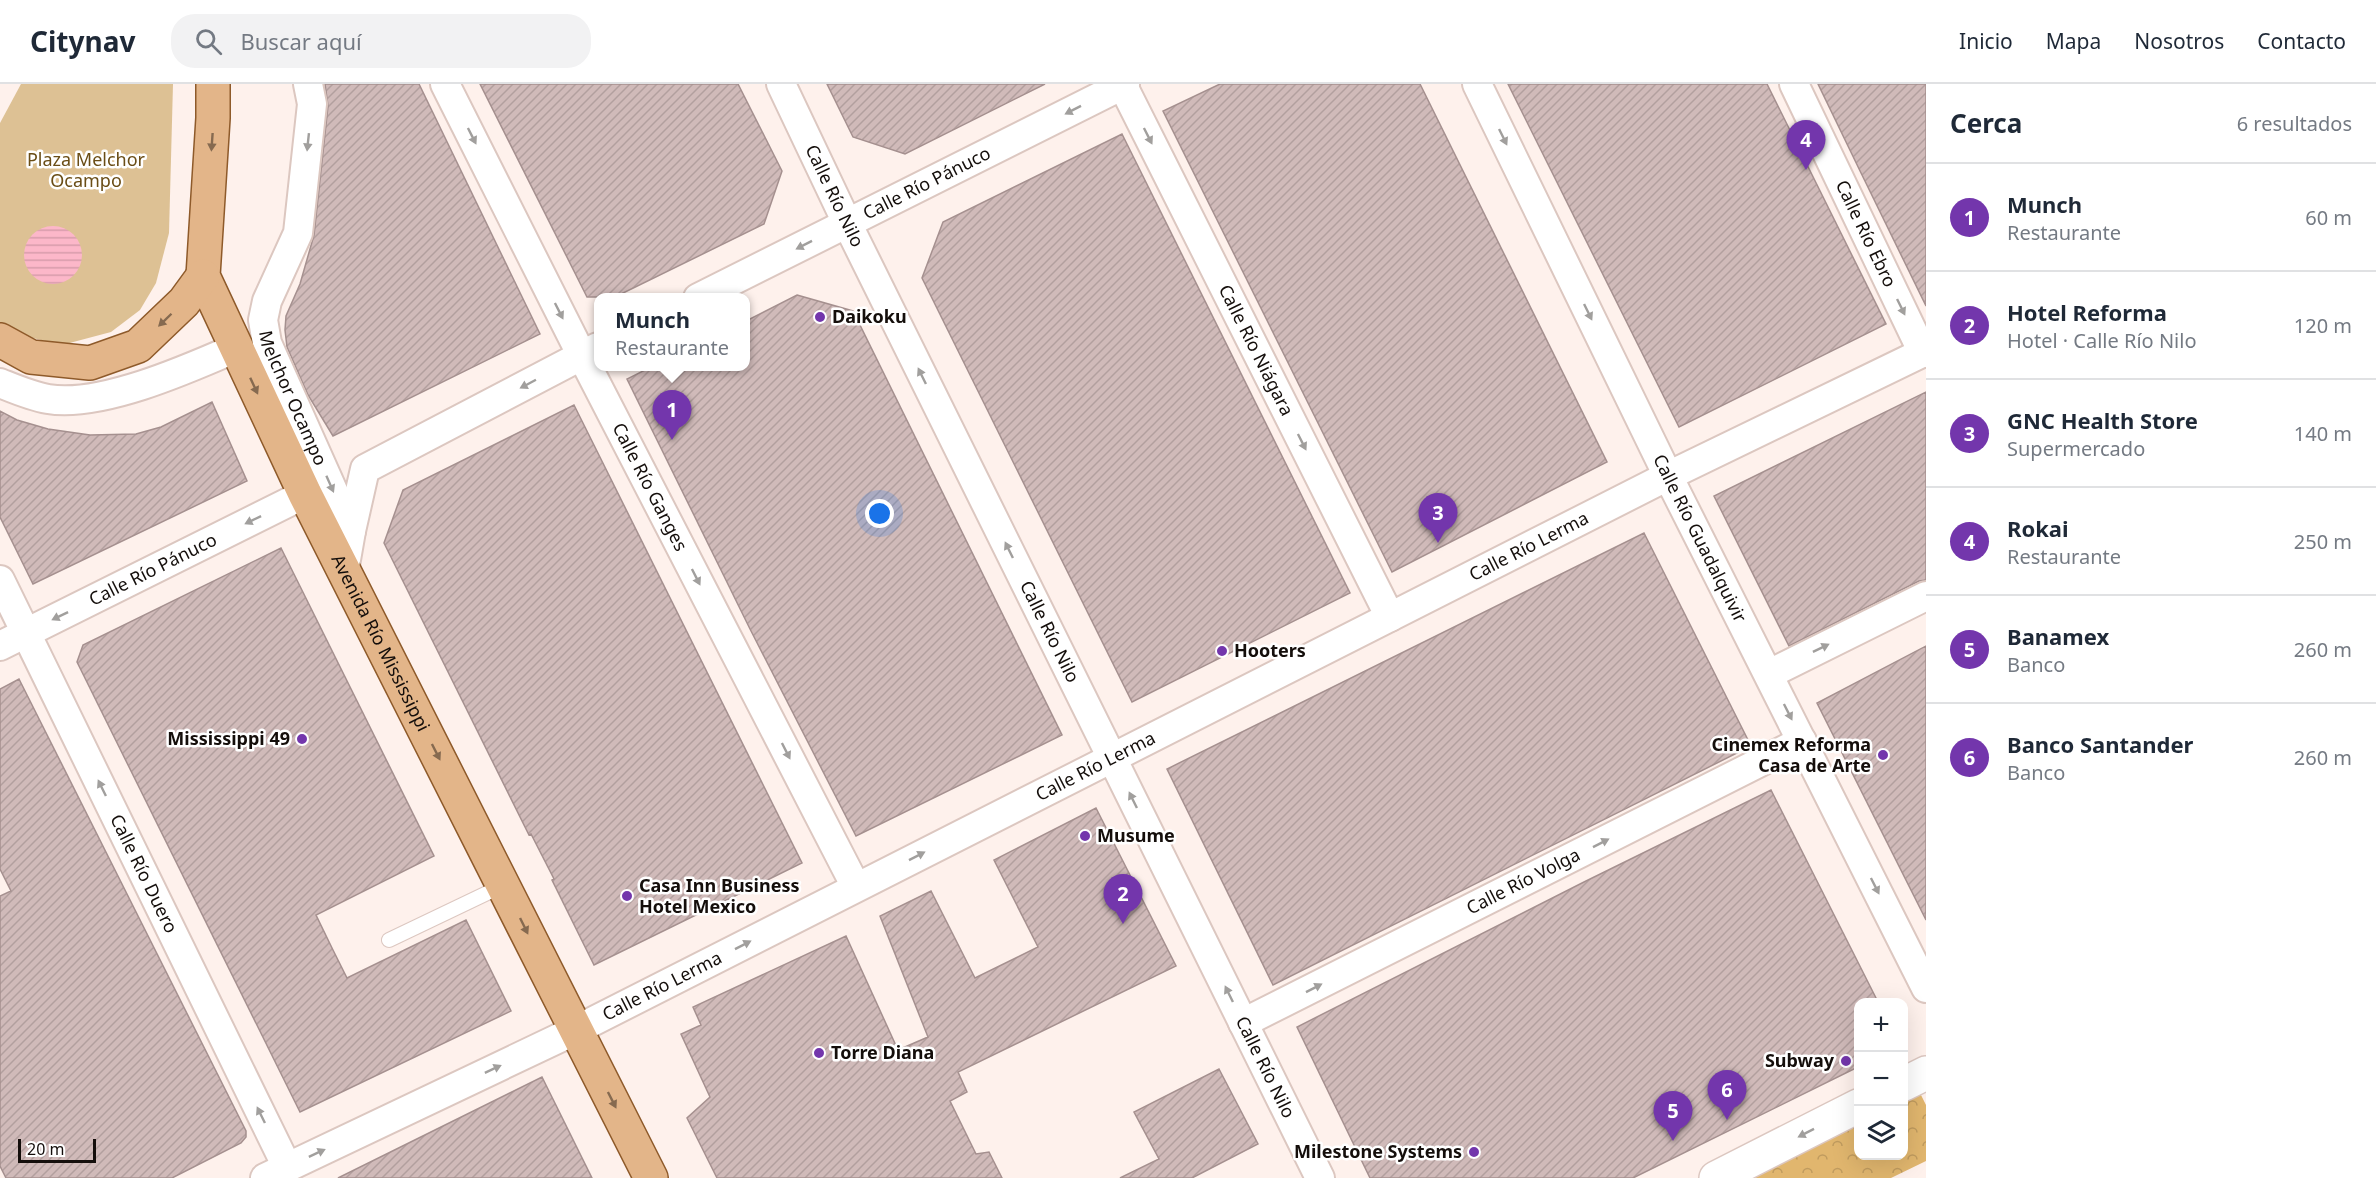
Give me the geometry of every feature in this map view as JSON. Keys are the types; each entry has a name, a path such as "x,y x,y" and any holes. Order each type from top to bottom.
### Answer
{"main road":[{"name":"Avenida Río Mississippi","path":"213,84 213,118 203,268 236,348 305,494 651,1178"},
{"path":"0,340 32,357 90,363 138,346 184,302 203,268"}],"street":[{"name":"Melchor Ocampo","path":"308,84 312,104 298,232 267,301 263,320 267,343 351,531"},
{"name":"Calle Río Ganges","path":"445,84 590,352"},
{"name":"Calle Río Nilo","path":"782,84 847,223 1320,1178"},
{"name":"Calle Río Pánuco","path":"707,293 1123,84"},
{"name":"Calle Río Niágara","path":"1123,84 1390,617"},
{"name":"Calle Río Guadalquivir","path":"1477,84 1668,476 1926,988"},
{"name":"Calle Río Ebro","path":"1794,84 1925,352"},
{"path":"0,382 48,399 86,399 146,384 236,348"},
{"path":"344,570 365,470 590,352"},
{"name":"Calle Río Lerma","path":"276,1173 576,1030 1668,476 1925,352"},
{"name":"Calle Río Ganges","path":"599,371 856,887"},
{"name":"Calle Río Pánuco","path":"0,646 305,494"},
{"name":"Calle Río Duero","path":"0,580 27,632 276,1173"},
{"path":"1769,674 1926,596"},
{"name":"Calle Río Volga","path":"1243,1023 1802,741"},
{"path":"1908,1082 1926,1073"},
{"path":"1716,1178 1854,1108"}],"lane":[{"path":"389,940 504,885"}],"green space":[{"name":"Plaza Melchor Ocampo","path":"21,84 173,84 169,233 156,283 140,310 111,332 62,345 16,334 0,322 0,123"},
{"path":"1919,1091 1926,1105 1926,1161 1891,1178 1745,1178 1854,1123 1854,1160 1908,1160 1908,1097"}],"shaded area":[{"path":"53,226 64,228 77,239 82,255 80,266 69,279 53,284 42,282 29,271 24,255 26,244 37,231"}],"building":[{"path":"325,84 419,84 540,334 333,436 308,395 287,347 285,330 286,316 300,284 314,235 328,106"},
{"path":"480,84 738,84 782,171 764,224 623,293 594,293 594,297 587,297"},
{"path":"827,84 1045,84 905,154 853,137"},
{"path":"1220,84 1420,84 1607,462 1392,572 1163,111"},
{"path":"1508,84 1767,84 1886,324 1679,427"},
{"path":"1818,84 1926,84 1926,306 1862,175"},
{"path":"1122,134 1350,593 1132,702 922,278 943,222"},
{"path":"797,295 853,311 1062,735 856,836 750,629 627,379 643,371 750,371 750,319"},
{"path":"1926,392 1926,580 1919,581 1789,646 1714,496"},
{"path":"212,402 247,481 33,584 0,517 0,411 17,420 48,429 90,435 136,434 161,427"},
{"path":"574,405 802,863 594,965 552,880 554,879 531,834 529,835 384,543 403,490"},
{"path":"1644,533 1751,746 1273,985 1167,769"},
{"path":"281,548 434,856 316,915 333,950 347,978 466,920 511,1011 300,1112 77,662 83,645"},
{"path":"1926,646 1926,920 1817,703"},
{"path":"19,679 246,1131 246,1137 241,1143 172,1178 6,1178 0,1166 0,896 11,891 0,869 0,689"},
{"path":"1771,790 1876,998 1854,998 1854,1069 1633,1178 1370,1178 1297,1027"},
{"path":"1096,808 1176,966 958,1072 967,1092 950,1101 976,1154 989,1152 1002,1178 717,1178 687,1118 710,1097 681,1034 701,1025 693,1007 846,936 898,1050 928,1037 880,916 931,891 975,978 1038,947 994,860"},
{"path":"1219,1069 1258,1144 1192,1178 1120,1178 1159,1159 1134,1112"},
{"path":"542,1077 592,1178 338,1178 439,1128"}],"place":[{"name":"Rokai","path":"1806,170"},
{"name":"Daikoku","path":"820,317"},
{"name":"Munch","path":"672,440"},
{"name":"GNC Health Store","path":"1438,543"},
{"name":"Hooters","path":"1222,651"},
{"name":"Mississippi 49","path":"302,739"},
{"name":"Cinemex Reforma Casa de Arte","path":"1883,755"},
{"name":"Musume","path":"1085,836"},
{"name":"Casa Inn Business Hotel Mexico","path":"627,896"},
{"name":"Hotel Reforma","path":"1123,924"},
{"name":"Torre Diana","path":"819,1053"},
{"name":"Subway","path":"1846,1061"},
{"name":"Banco Santander","path":"1727,1120"},
{"name":"Banamex","path":"1673,1141"},
{"name":"Milestone Systems","path":"1474,1152"}]}
